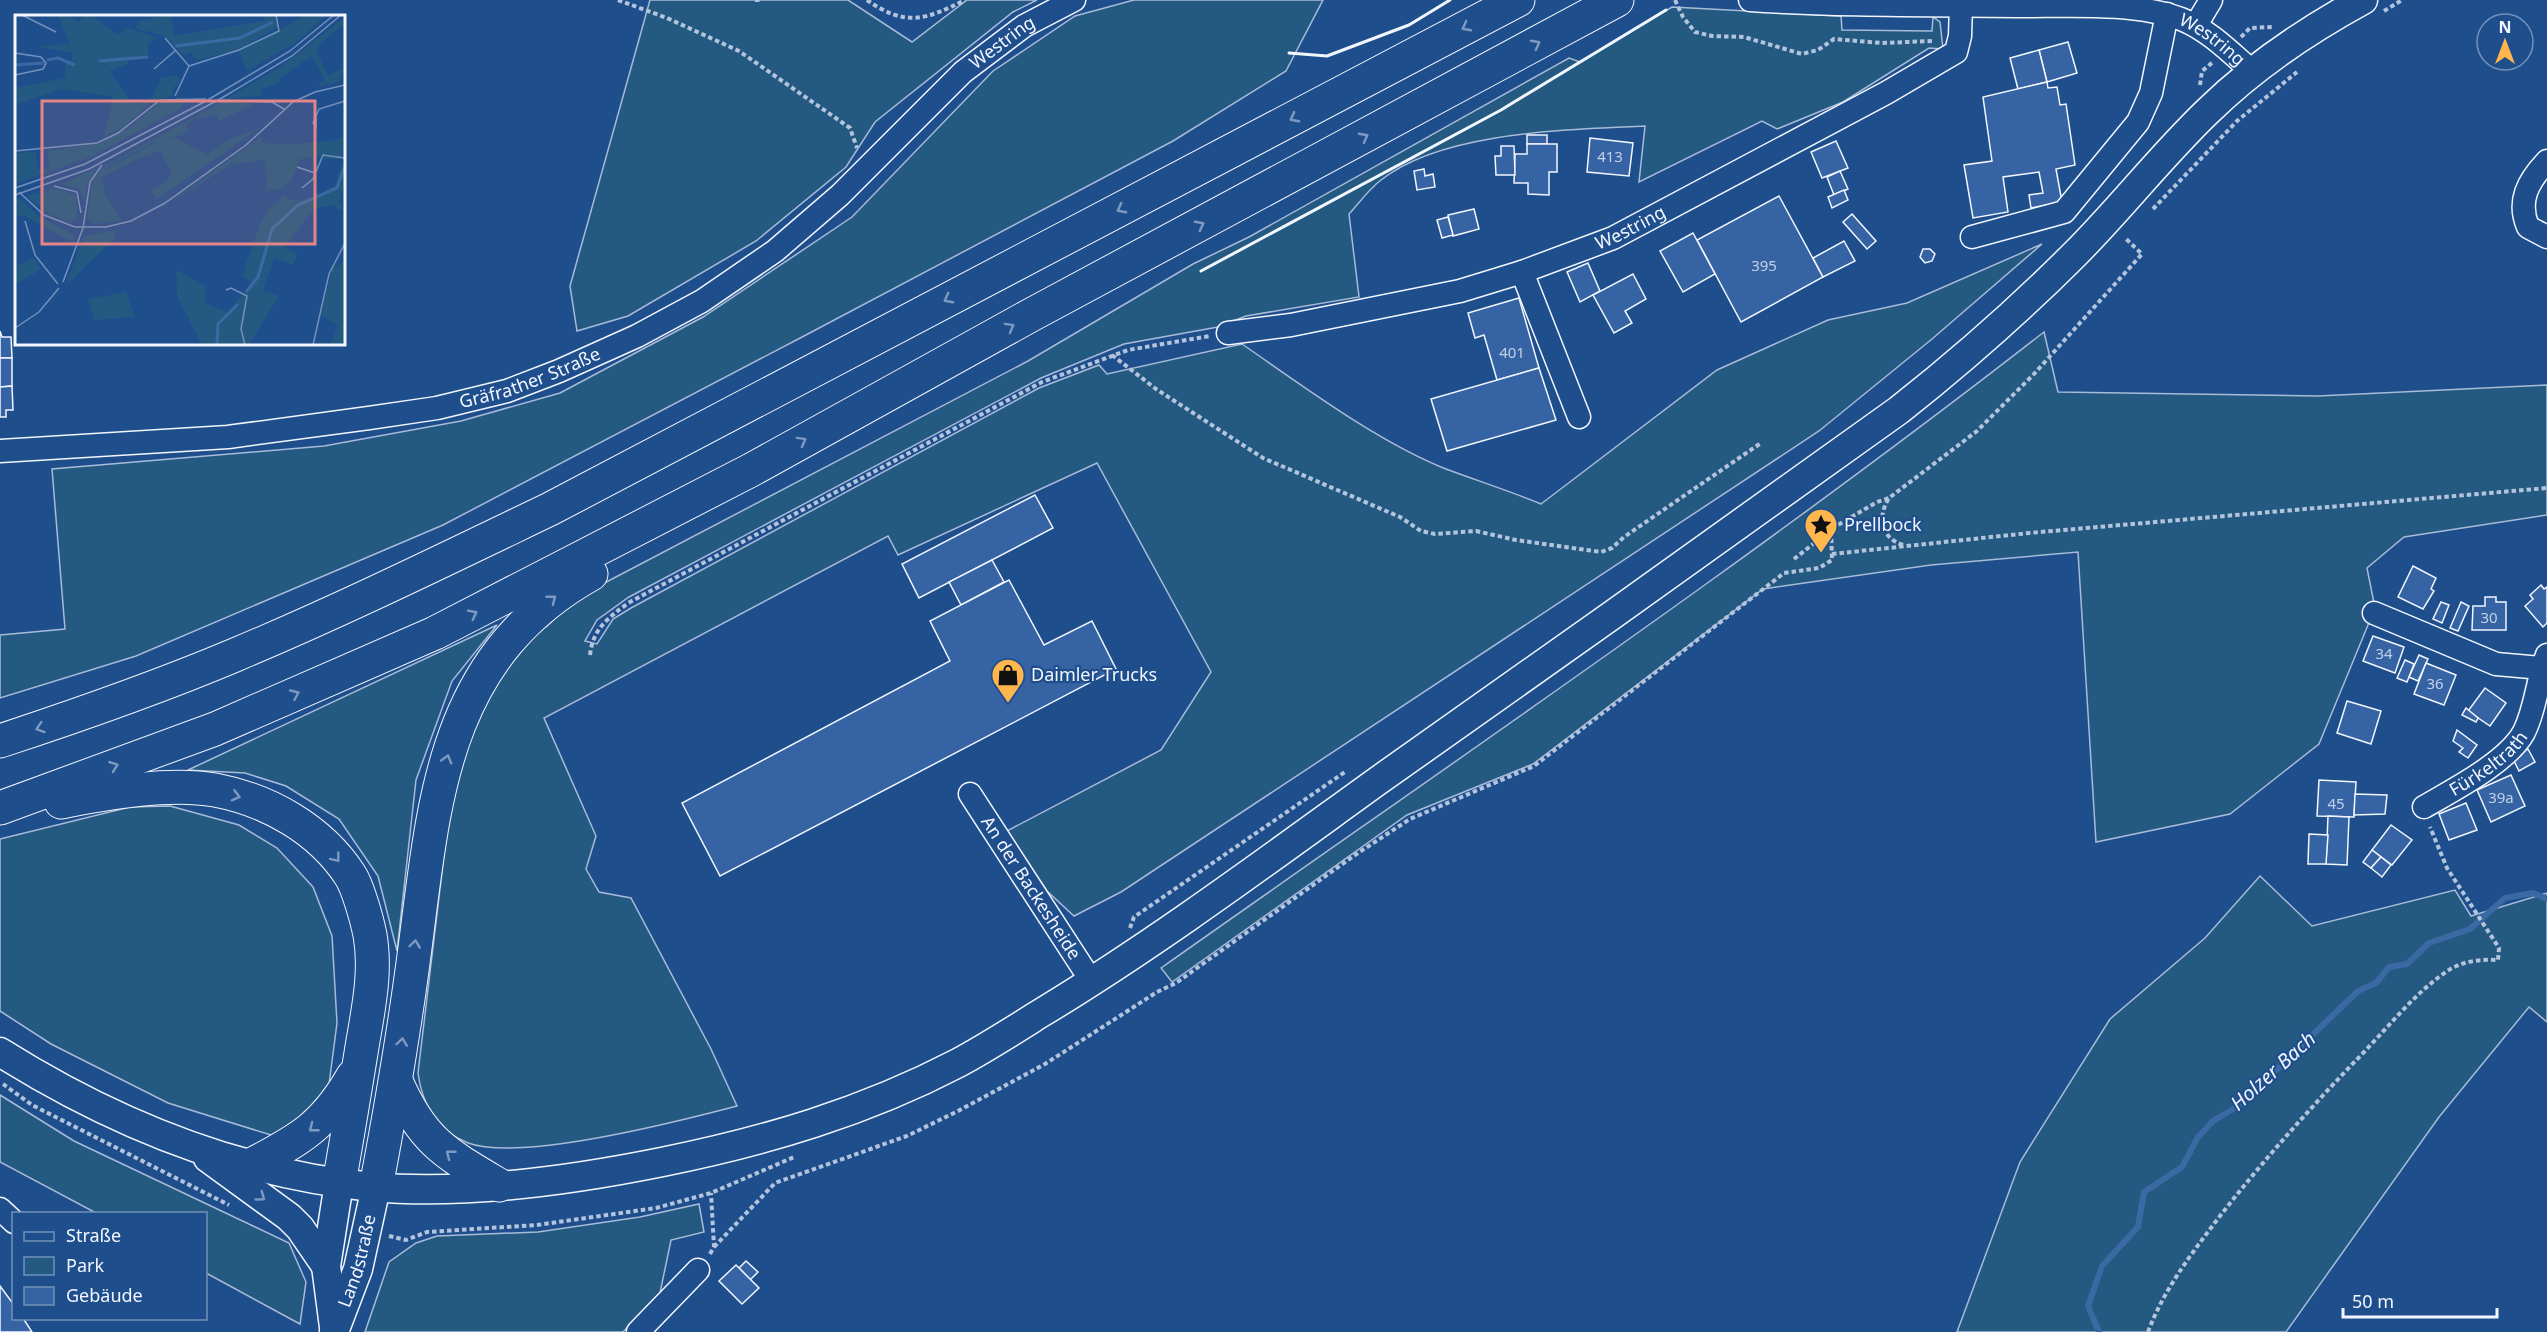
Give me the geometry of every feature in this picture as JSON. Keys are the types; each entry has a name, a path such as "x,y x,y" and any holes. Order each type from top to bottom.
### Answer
{"highway":[{"path":"0,741 80,715 235,656 395,584 550,509 1518,0"},
{"path":"0,808 215,729 435,633 751,470 1031,315 1613,2"},
{"path":"376,1187 396,1081 433,815 449,753 469,700 496,654 528,617 564,589 632,551 751,470"},
{"path":"0,813 93,795 178,788 213,790 255,800 293,820 326,844 351,877 370,936 372,987 339,1183"},
{"path":"253,1164 290,1145 318,1125 339,1101 359,1064"},
{"path":"396,1081 419,1126 450,1156 499,1185"}],"main road":[{"name":"Westring","path":"2254,73 2299,39 2368,9"},
{"path":"0,1052 53,1084 120,1118 197,1150 339,1183 376,1187 499,1185 590,1176 755,1143 830,1120 884,1099 961,1062 1092,982 1798,483 1960,362 2077,252 2208,111 2254,73"},
{"path":"197,1150 289,1217 300,1228 326,1266"},
{"name":"Landstraße","path":"339,1183 326,1266 334,1332 358,1269 376,1187"}],"street":[{"name":"Westring","path":"963,72 1024,26 1074,0"},
{"name":"Westring","path":"1750,0 1972,4 2066,3 2166,14 2196,26 2254,73"},
{"path":"2196,26 2211,0"},
{"path":"1960,36 1972,4"},
{"path":"1972,237 2064,212 2138,122 2151,93 2166,14"},
{"name":"Westring","path":"1228,333 1291,325 1460,291 1522,272 1613,238 1886,93 1956,52 1960,36"},
{"name":"Gräfrather Straße","path":"0,451 228,437 438,408 507,391 560,371 637,336 702,301 775,251 866,171 963,72"},
{"path":"2547,161 2533,177 2523,203 2529,227 2547,237"},
{"path":"1522,272 1579,417"},
{"name":"Fürkeltrath","path":"2374,613 2496,664 2545,662 2533,708 2517,742 2504,754 2424,807"},
{"name":"An der Backesheide","path":"970,794 1092,982"},
{"path":"0,1209 12,1220"},
{"path":"649,1328 698,1270"}],"path":[{"path":"618,0 667,18 739,51 850,129 866,171"},
{"path":"755,0 761,0"},
{"path":"867,0 892,15 908,19 939,13 965,0"},
{"path":"1675,0 1683,17 1695,32 1712,36 1744,37 1802,54 1818,50 1834,39 1881,43 1938,41 1960,36"},
{"path":"2368,9 2402,0"},
{"path":"2148,214 2237,121 2300,69"},
{"path":"2192,93 2200,85"},
{"path":"1794,559 1831,529 1877,502 1889,498 1977,431 2034,374 2142,255 2125,238 2133,230"},
{"path":"590,655 592,640 601,624 630,602 1042,382 1128,350 1228,333"},
{"path":"1112,355 1156,389 1263,458 1400,518 1421,531 1435,534 1476,531 1516,540 1601,552 1612,548 1624,537 1761,443"},
{"path":"1832,554 2547,488"},
{"path":"1889,498 1882,513 1882,525 1893,540 1907,546"},
{"path":"698,1270 714,1247 775,1183 907,1136 1045,1064 1157,992 1176,983 1355,855 1410,819 1534,766 1784,573 1819,568 1832,560 1831,529"},
{"path":"1130,931 1130,923 1134,917 1353,766"},
{"path":"2148,1332 2169,1286 2191,1254 2265,1158 2322,1095 2417,997 2445,972 2472,961 2498,960 2499,948 2447,868 2424,807"},
{"path":"0,1082 32,1105 230,1206"},
{"path":"711,1193 714,1247"}],"green space":[{"path":"650,0 848,0 912,42 967,0 1037,0 1013,12 875,122 846,167 756,241 628,316 577,331 570,286"},
{"path":"1134,0 1323,0 1286,71 1173,141 804,336 443,525 136,656 0,698 0,635 65,629 52,469 324,446 461,421 560,393 703,317 852,217 993,71 1075,16"},
{"path":"1672,7 1841,16 1842,30 1932,31 1933,17 1940,22 1943,49 1929,48 1843,102 1777,129 1762,121 1639,182 1645,126 1507,136 1438,151 1407,164 1381,180 1349,214 1359,297 1246,316 1218,327 1124,344 1041,378 629,597 597,620 585,641 597,644 613,619 631,608 1039,388 1099,365 1107,374 1242,344 1341,412 1420,458 1541,504 1717,370 1828,320 1907,303 2042,244 1932,339 1819,431 1121,892 1074,916 1047,891 1007,831 1161,750 1211,672 1097,463 898,555 888,536 544,718 596,836 586,869 599,892 631,898 711,1049 737,1106 601,1137 524,1147 492,1147 468,1143 457,1138 440,1124 427,1106 418,1073 450,805 475,714 537,624 546,627 566,608 593,589 1028,361 1193,264 1249,237 1569,58 1580,62"},
{"path":"2044,332 2058,392 2318,396 2547,385 2547,515 2404,537 2367,568 2375,608 2319,744 2230,814 2096,842 2078,552 1931,565 1763,589 1533,764 1407,815 1172,982 1161,968 1717,576 1936,415"},
{"path":"497,625 452,681 416,780 397,951 378,876 339,819 286,786 245,773 188,770"},
{"path":"170,806 239,825 277,848 313,887 332,936 337,1023 328,1092 297,1125 271,1135 168,1103 51,1044 0,1011 0,839 130,807"},
{"path":"2260,876 2312,926 2455,890 2471,916 2547,893 2547,1022 2529,1007 2439,1117 2286,1332 1957,1332 2020,1162 2110,1019 2205,938"},
{"path":"0,1095 74,1141 289,1243 306,1282 300,1324 207,1274 207,1212 94,1212 0,1162"},
{"path":"699,1204 704,1232 671,1240 660,1293 623,1332 365,1332 389,1262 416,1243 437,1236 538,1232 640,1217"}],"building":[{"path":"2068,42 2077,73 2047,82 2039,50"},
{"path":"2039,50 2047,82 2018,89 2010,58"},
{"path":"2047,82 2048,88 2057,87 2060,105 2066,104 2075,165 2056,169 2062,202 2031,208 2029,195 2043,193 2039,172 2003,177 2008,212 1973,218 1964,165 1992,161 1983,97"},
{"path":"1527,135 1547,135 1547,144 1527,144"},
{"path":"1590,138 1633,143 1629,176 1587,172"},
{"path":"1836,141 1848,168 1822,178 1811,152"},
{"path":"1527,144 1557,144 1557,172 1549,172 1549,195 1528,194 1528,183 1514,183 1515,154 1527,154"},
{"path":"1501,146 1514,146 1515,175 1496,175 1495,156 1501,156"},
{"path":"1424,169 1425,176 1433,174 1435,187 1417,190 1414,171"},
{"path":"1840,171 1848,189 1834,195 1827,177"},
{"path":"1844,190 1848,200 1832,208 1828,197"},
{"path":"1779,196 1823,277 1741,322 1697,240"},
{"path":"1474,209 1479,229 1453,236 1448,215"},
{"path":"1852,214 1876,241 1867,249 1843,222"},
{"path":"1448,217 1453,235 1442,238 1437,220"},
{"path":"1693,233 1715,274 1683,292 1660,251"},
{"path":"1844,241 1855,261 1823,277 1813,258"},
{"path":"1923,249 1930,249 1935,254 1932,261 1925,263 1920,257"},
{"path":"1588,263 1600,291 1580,302 1567,272"},
{"path":"1633,274 1646,299 1625,311 1632,323 1614,333 1593,295"},
{"path":"1519,298 1539,368 1497,380 1484,335 1475,338 1468,313"},
{"path":"0,331 2,337 11,337 12,358 0,358"},
{"path":"0,358 12,358 12,386 0,387"},
{"path":"1539,368 1556,420 1447,451 1431,399"},
{"path":"12,386 13,410 6,410 6,417 0,417 0,387"},
{"path":"1035,495 1053,528 919,598 902,564"},
{"path":"992,560 1004,582 961,605 949,582"},
{"path":"2413,566 2436,578 2431,589 2434,591 2423,609 2398,597"},
{"path":"1009,580 1044,645 1092,621 1116,669 720,876 682,803 950,661 930,621"},
{"path":"2541,585 2544,589 2547,587 2547,623 2543,627 2525,606 2533,599 2530,595"},
{"path":"2485,597 2496,597 2496,602 2506,602 2506,630 2472,630 2473,606 2485,606"},
{"path":"2441,602 2449,605 2442,623 2433,619"},
{"path":"2461,602 2469,606 2458,631 2450,628"},
{"path":"2373,636 2404,647 2395,673 2363,661"},
{"path":"2419,655 2428,659 2418,681 2409,677"},
{"path":"2405,660 2414,664 2407,682 2397,678"},
{"path":"2426,663 2456,675 2444,705 2414,694"},
{"path":"2485,688 2506,703 2490,726 2468,711"},
{"path":"2347,701 2381,711 2371,744 2337,733"},
{"path":"2466,708 2478,718 2476,722 2462,715"},
{"path":"2457,730 2477,745 2468,758 2459,752 2463,748 2453,741"},
{"path":"2528,749 2535,762 2519,771 2512,757"},
{"path":"2511,775 2525,806 2491,822 2477,790"},
{"path":"2319,780 2356,782 2354,817 2317,816"},
{"path":"2355,794 2387,795 2385,814 2354,815"},
{"path":"2466,803 2477,830 2449,840 2439,814"},
{"path":"2328,816 2349,817 2347,865 2326,864"},
{"path":"2391,825 2412,840 2392,865 2372,850"},
{"path":"2309,834 2328,835 2326,864 2308,864"},
{"path":"2372,850 2381,857 2371,868 2363,862"},
{"path":"2381,857 2391,865 2382,877 2371,868"},
{"path":"746,1261 758,1272 750,1280 739,1268"},
{"path":"736,1265 759,1288 742,1304 719,1281"},
{"path":"0,1286 12,1302 12,1320 24,1320 32,1332 0,1332"}],"waterway":[{"name":"Holzer Bach","path":"2099,1332 2088,1306 2102,1266 2138,1227 2144,1192 2182,1167 2198,1137 2213,1121 2240,1105 2358,991 2376,983 2389,967 2407,964 2429,943 2470,929 2505,898 2533,893 2547,899"}],"wall":[{"path":"1289,53 1327,56 1409,25 1450,0"},
{"path":"1201,271 1501,110 1666,10"}],"place":[{"name":"Prellbock","path":"1821,554"},
{"name":"Daimler Trucks","path":"1008,704"}]}
